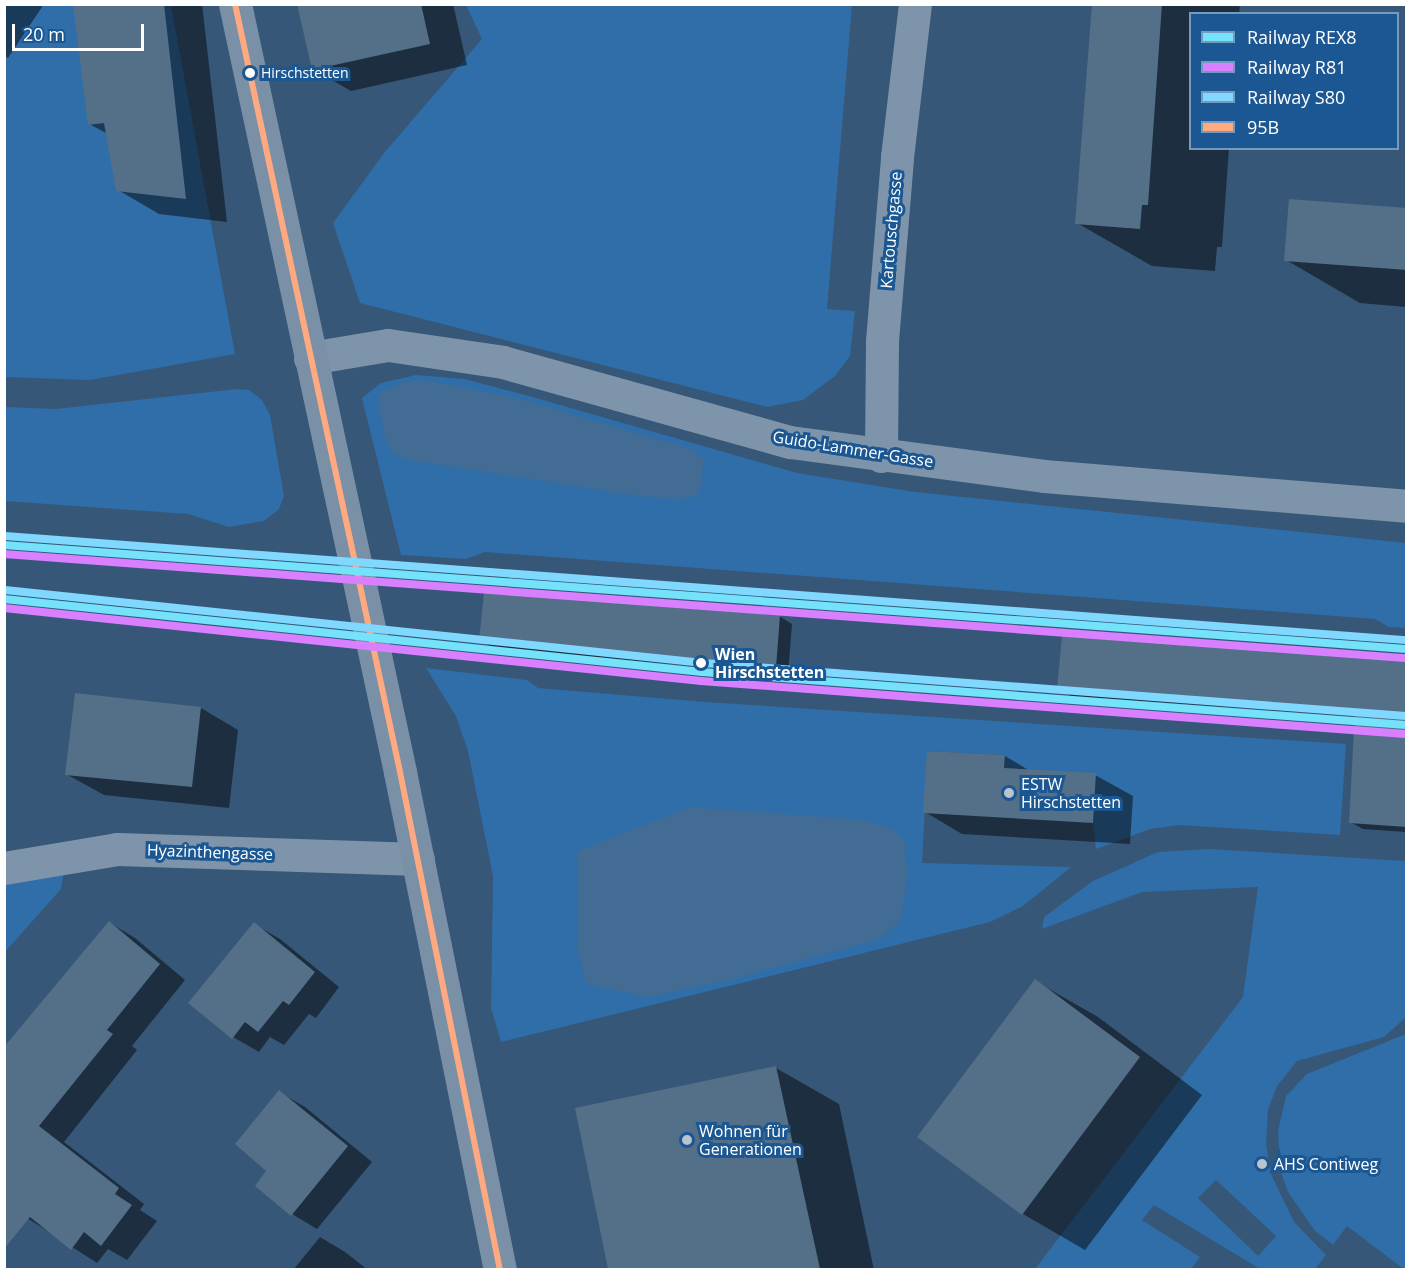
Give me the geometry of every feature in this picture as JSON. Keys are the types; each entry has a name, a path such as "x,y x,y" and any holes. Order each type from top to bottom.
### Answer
{"main road":[{"path":"235,4 418,859 500,1269"}],"street":[{"name":"Kartouschgasse","path":"881,456 882,341 897,157 915,4"},
{"name":"Guido-Lammer-Gasse","path":"310,358 388,345 503,362 790,442 881,456 1214,492 1407,506"},
{"name":"Hyazinthengasse","path":"4,868 117,849 418,859"}],"shaded area":[{"path":"5,5 171,5 235,354 90,380 5,377"},
{"path":"466,5 852,5 827,309 855,311 850,356 835,376 803,400 767,407 360,303 333,223 384,153 482,39"},
{"path":"416,375 464,379 797,473 915,492 1406,543 1406,628 1389,627 1375,619 485,552 466,559 401,555 362,398 381,383"},
{"path":"424,380 520,399 693,450 704,460 700,491 696,496 676,499 632,495 405,459 394,453 385,439 378,399 382,392 403,382"},
{"path":"237,389 249,390 262,400 270,415 284,496 279,509 264,521 229,527 188,514 5,501 5,407 56,409"},
{"path":"426,668 527,680 538,688 705,702 1346,744 1340,835 1179,825 1150,829 1096,849 1093,823 1004,768 1005,755 928,751 922,863 1071,867 1023,906 990,922 501,1042 491,1008 493,876 468,751 456,716"},
{"path":"691,807 861,820 891,828 904,840 908,876 900,922 877,940 725,981 648,997 586,984 577,946 578,851"},
{"path":"1209,849 1406,861 1406,1017 1384,1037 1297,1061 1277,1086 1268,1109 1266,1144 1271,1174 1294,1222 1326,1255 1315,1269 1260,1269 1154,1205 1142,1220 1200,1257 1191,1269 1035,1269 1243,997 1258,887 1142,892 1042,929 1044,917 1093,881 1158,852","holes":["1216,1180 1276,1236 1258,1256 1198,1198"]},
{"path":"64,871 61,889 5,952 5,882"},
{"path":"1406,1034 1405,1270 1347,1226 1333,1245 1315,1231 1288,1192 1280,1170 1278,1131 1286,1096 1307,1074"}],"building":[{"path":"73,4 164,4 186,199 116,191 104,123 88,125"},
{"path":"297,4 421,4 430,44 312,70"},
{"path":"1092,4 1162,4 1148,205 1142,205 1140,229 1075,224"},
{"path":"1289,199 1407,208 1407,270 1284,261"},
{"path":"484,593 780,615 776,668 479,641"},
{"path":"1062,635 1407,661 1407,827 1349,823 1355,711 1057,689"},
{"path":"75,693 201,707 192,787 65,775"},
{"name":"ESTW Hirschstetten","path":"927,751 1005,755 1004,768 1096,773 1093,823 923,813"},
{"path":"109,921 160,964 107,1030 113,1034 39,1126 119,1188 115,1194 132,1205 101,1246 84,1232 71,1250 30,1217 4,1249 4,1047"},
{"path":"254,922 315,972 289,1005 283,1001 258,1032 245,1022 232,1039 188,1003"},
{"path":"1035,979 1140,1057 1022,1215 917,1137"},
{"name":"Wohnen für Generationen","path":"776,1066 820,1269 608,1269 575,1108"},
{"path":"279,1090 348,1146 291,1216 255,1186 266,1171 235,1144"}],"rail line":[{"name":"S80","path":"5,536 1406,640"},
{"name":"REX8","path":"4,545 1406,649"},
{"name":"R81","path":"4,554 1405,658"},
{"name":"S80","path":"5,590 703,663 1406,716"},
{"name":"REX8","path":"4,599 702,672 1406,725"},
{"name":"R81","path":"4,608 701,681 1405,734"}],"transit line":[{"name":"95B","path":"235,4 400,772 500,1270"}],"place":[{"name":"Hirschstetten","path":"250,73"},
{"name":"Wien Hirschstetten","path":"701,663"},
{"name":"ESTW Hirschstetten","path":"1009,793"},
{"name":"Wohnen für Generationen","path":"687,1140"},
{"name":"AHS Contiweg","path":"1262,1164"}]}
